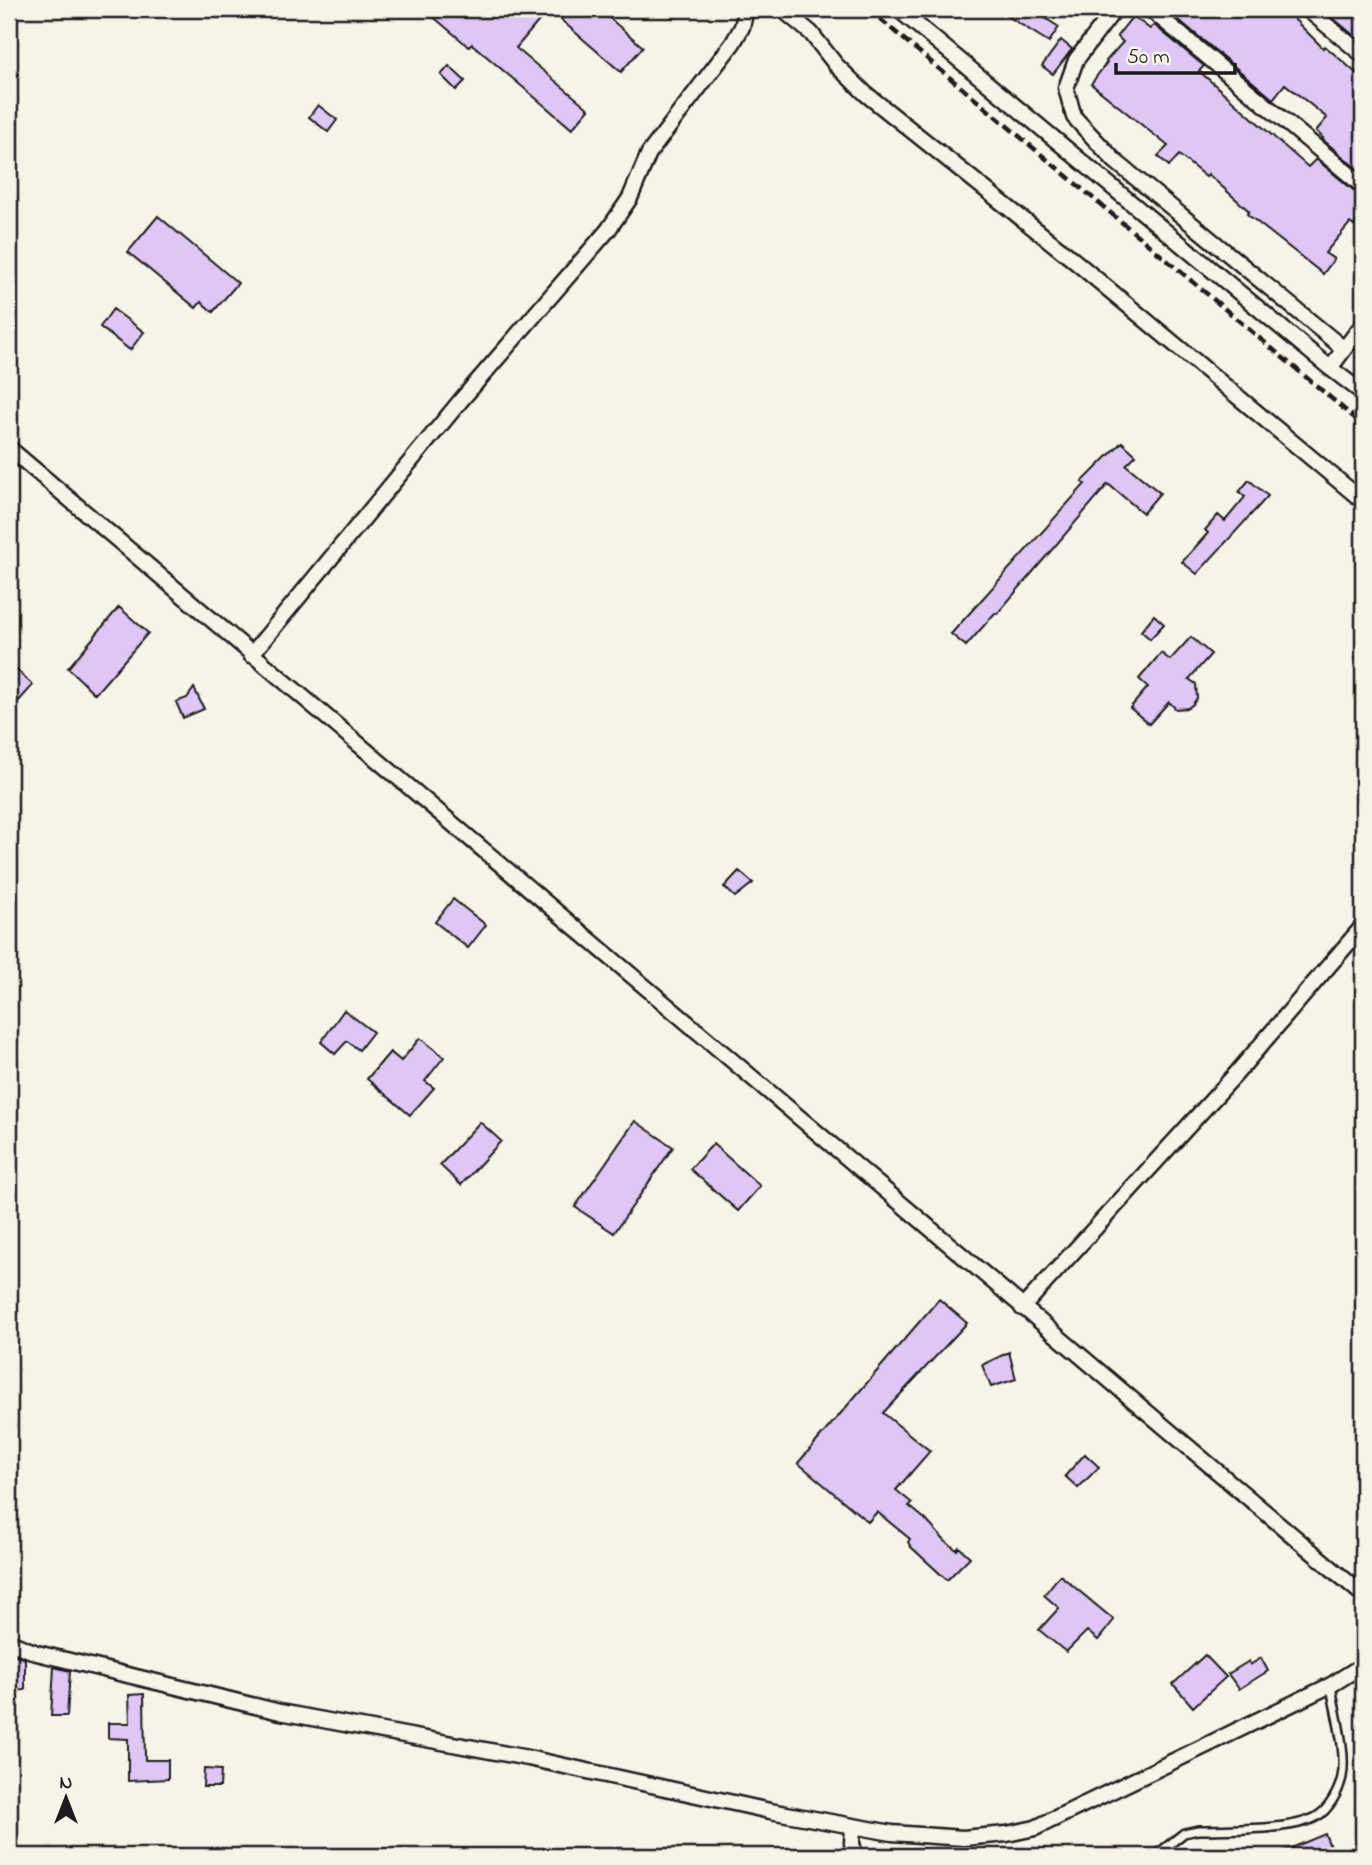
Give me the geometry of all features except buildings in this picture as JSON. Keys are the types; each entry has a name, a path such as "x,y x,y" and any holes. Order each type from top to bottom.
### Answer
{"street":[{"path":"251,655 462,399 608,230 630,198 649,153 733,43 742,27 746,9"},
{"path":"782,9 811,33 836,65 866,94 1065,253 1363,501"},
{"path":"898,9 1363,393"},
{"path":"1115,9 1076,60 1066,88 1074,117 1115,161 1344,349"},
{"path":"1150,9 1363,186"},
{"path":"1307,9 1363,55"},
{"path":"1330,368 1363,324"},
{"path":"9,448 1363,1595"},
{"path":"1022,1308 1235,1075 1363,926"},
{"path":"9,1642 37,1653 280,1712 528,1758 771,1811 892,1833 963,1838 1035,1828 1331,1685 1363,1665"},
{"path":"853,1826 852,1843 855,1856"}],"lane":[{"path":"1155,1856 1184,1833 1293,1825 1317,1816 1333,1799 1342,1777 1342,1756 1331,1685"}],"railway":[{"path":"868,9 1363,425"}]}
